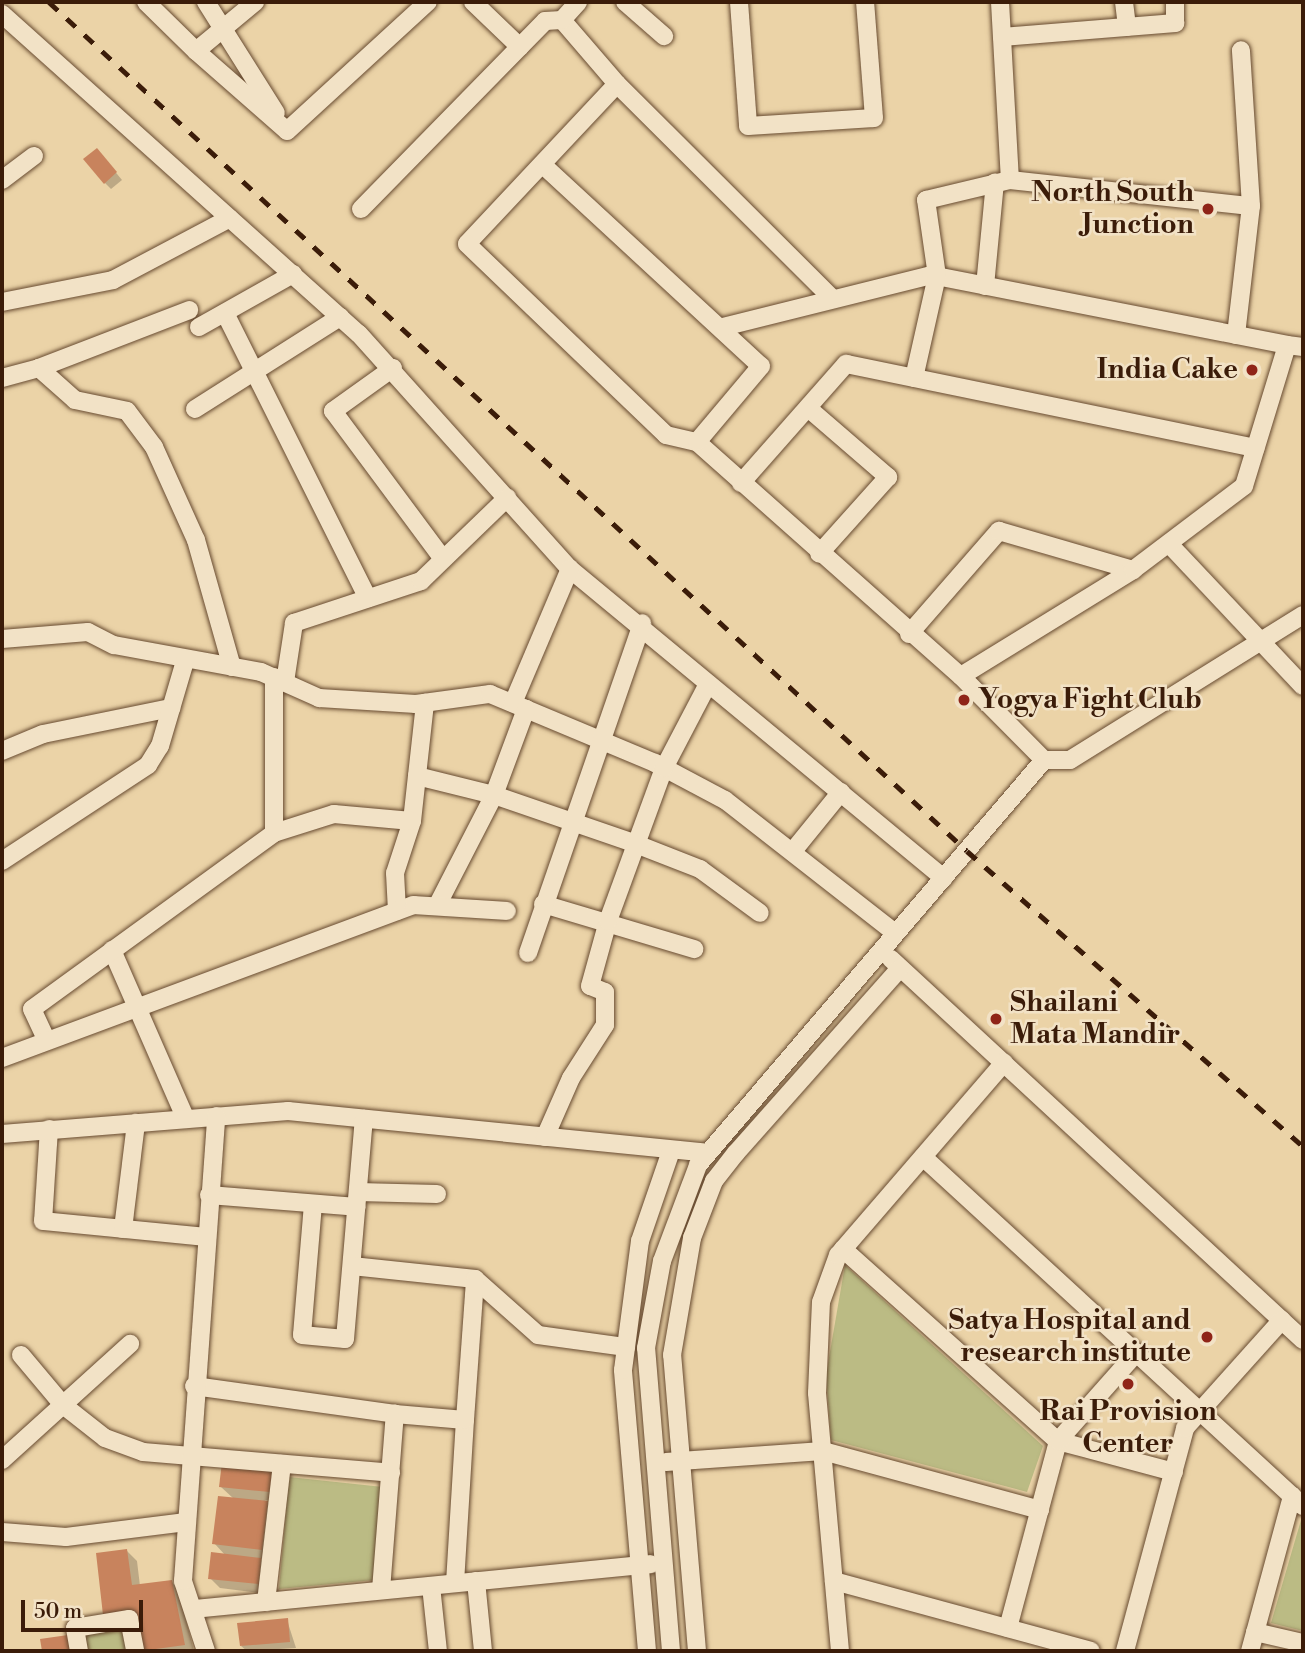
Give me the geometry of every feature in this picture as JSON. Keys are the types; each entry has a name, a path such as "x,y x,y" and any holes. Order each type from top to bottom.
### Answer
{"street":[{"path":"146,2 195,51 287,131"},
{"path":"206,2 287,131"},
{"path":"195,51 255,2"},
{"path":"287,131 428,2"},
{"path":"473,2 520,47"},
{"path":"361,209 545,21 562,20 578,2"},
{"path":"625,2 664,36"},
{"path":"739,2 748,126 874,118 865,2"},
{"path":"985,286 1002,181 1000,2"},
{"path":"1124,2 1127,27"},
{"path":"1002,37 1175,23 1175,2"},
{"path":"2,14 9,32 230,218 393,368 570,569 642,623 708,684 944,878"},
{"path":"562,20 617,84 831,297"},
{"path":"1236,335 1251,206 1241,50"},
{"path":"617,84 544,166 467,244 666,435 697,442 909,634 961,676 1044,760 1070,760 1264,644 1303,615"},
{"path":"2,180 34,156"},
{"path":"544,166 723,327 761,366 697,442"},
{"path":"914,378 937,276 926,201 1002,181 1251,206"},
{"path":"2,302 113,280 230,218"},
{"path":"199,327 293,274"},
{"path":"723,327 831,297 937,276 1295,346 1255,448 1244,486 1133,570 961,676"},
{"path":"2,378 39,368 189,310"},
{"path":"225,313 368,598"},
{"path":"195,409 257,375 340,317"},
{"path":"741,483 846,364 1255,448"},
{"path":"39,368 75,400 127,411 154,447 195,540 232,667"},
{"path":"393,368 334,411 443,559"},
{"path":"808,408 887,477 819,554"},
{"path":"274,833 279,680 294,623 421,580 507,498"},
{"path":"909,634 999,531 1133,570"},
{"path":"1169,544 1303,686"},
{"path":"439,902 494,795 520,706 570,569"},
{"path":"527,953 569,820 642,623"},
{"path":"2,639 88,632 114,645 185,661 232,667 279,680 319,698 425,703 490,694 664,768 725,800 895,933"},
{"path":"2,861 148,765 171,708 185,661"},
{"path":"545,1138 605,1025 605,992 590,986 608,921 664,768 708,684"},
{"path":"397,911 395,873 412,821 425,703"},
{"path":"2,751 43,734 171,708"},
{"path":"671,1651 652,1462 646,1348 666,1248 708,1153 1044,760"},
{"path":"417,776 494,795 700,869 760,913"},
{"path":"793,851 841,792"},
{"path":"46,1039 32,1009 274,833 334,814 412,821"},
{"path":"2,1058 46,1039 397,911 439,902 507,911"},
{"path":"543,904 608,921 694,949"},
{"path":"112,950 187,1119"},
{"path":"881,950 1303,1340"},
{"path":"698,1651 678,1462 672,1355 679,1299 714,1181 900,968"},
{"path":"840,1651 822,1451 821,1301 843,1249 1004,1063"},
{"path":"2,1134 288,1111 708,1153"},
{"path":"206,1651 183,1581 194,1386 216,1116"},
{"path":"313,1204 302,1335 345,1339 364,1119"},
{"path":"123,1229 136,1123"},
{"path":"50,1129 43,1221 205,1237"},
{"path":"647,1651 624,1423 626,1347 640,1241 671,1151"},
{"path":"923,1157 1297,1501 1250,1651"},
{"path":"209,1195 313,1204 437,1194"},
{"path":"843,1249 1058,1441 1174,1472"},
{"path":"352,1266 475,1279 537,1335 626,1347"},
{"path":"455,1583 475,1279"},
{"path":"1125,1651 1174,1472 1198,1409 1282,1320"},
{"path":"2,1460 130,1344"},
{"path":"1008,1628 1058,1441 1136,1353"},
{"path":"21,1355 63,1405 105,1438 143,1452 391,1473"},
{"path":"194,1386 465,1420"},
{"path":"381,1590 396,1413"},
{"path":"652,1462 822,1451 1040,1510"},
{"path":"267,1602 282,1464"},
{"path":"2,1532 66,1537 186,1522"},
{"path":"194,1609 662,1562"},
{"path":"476,1581 483,1651"},
{"path":"834,1581 1090,1651"},
{"path":"430,1586 438,1651"},
{"path":"79,1651 75,1628 129,1619 135,1651"},
{"path":"1255,1632 1303,1643"}],"green space":[{"path":"845,1265 1043,1446 1027,1492 831,1440 826,1375"},
{"path":"289,1477 383,1487 374,1580 279,1589"},
{"path":"1301,1520 1303,1522 1303,1631 1271,1623"},
{"path":"127,1623 132,1651 83,1651 79,1631"}],"building":[{"path":"97,148 117,172 104,184 83,159"},
{"path":"222,1462 273,1466 270,1492 219,1487"},
{"path":"218,1496 268,1501 262,1550 212,1544"},
{"path":"127,1549 132,1585 172,1580 185,1645 141,1651 135,1612 103,1615 96,1553"},
{"path":"211,1552 261,1558 259,1584 208,1579"},
{"path":"288,1618 290,1642 240,1646 237,1623"},
{"path":"68,1635 71,1651 42,1651 40,1639"}],"railway":[{"path":"49,2 967,851 1303,1146"}],"place":[{"name":"North South Junction","path":"1208,209"},
{"name":"India Cake","path":"1252,370"},
{"name":"Yogya Fight Club","path":"964,700"},
{"name":"Shailani Mata Mandir","path":"996,1019"},
{"name":"Satya Hospital and research institute","path":"1207,1337"},
{"name":"Rai Provision Center","path":"1128,1384"}]}
